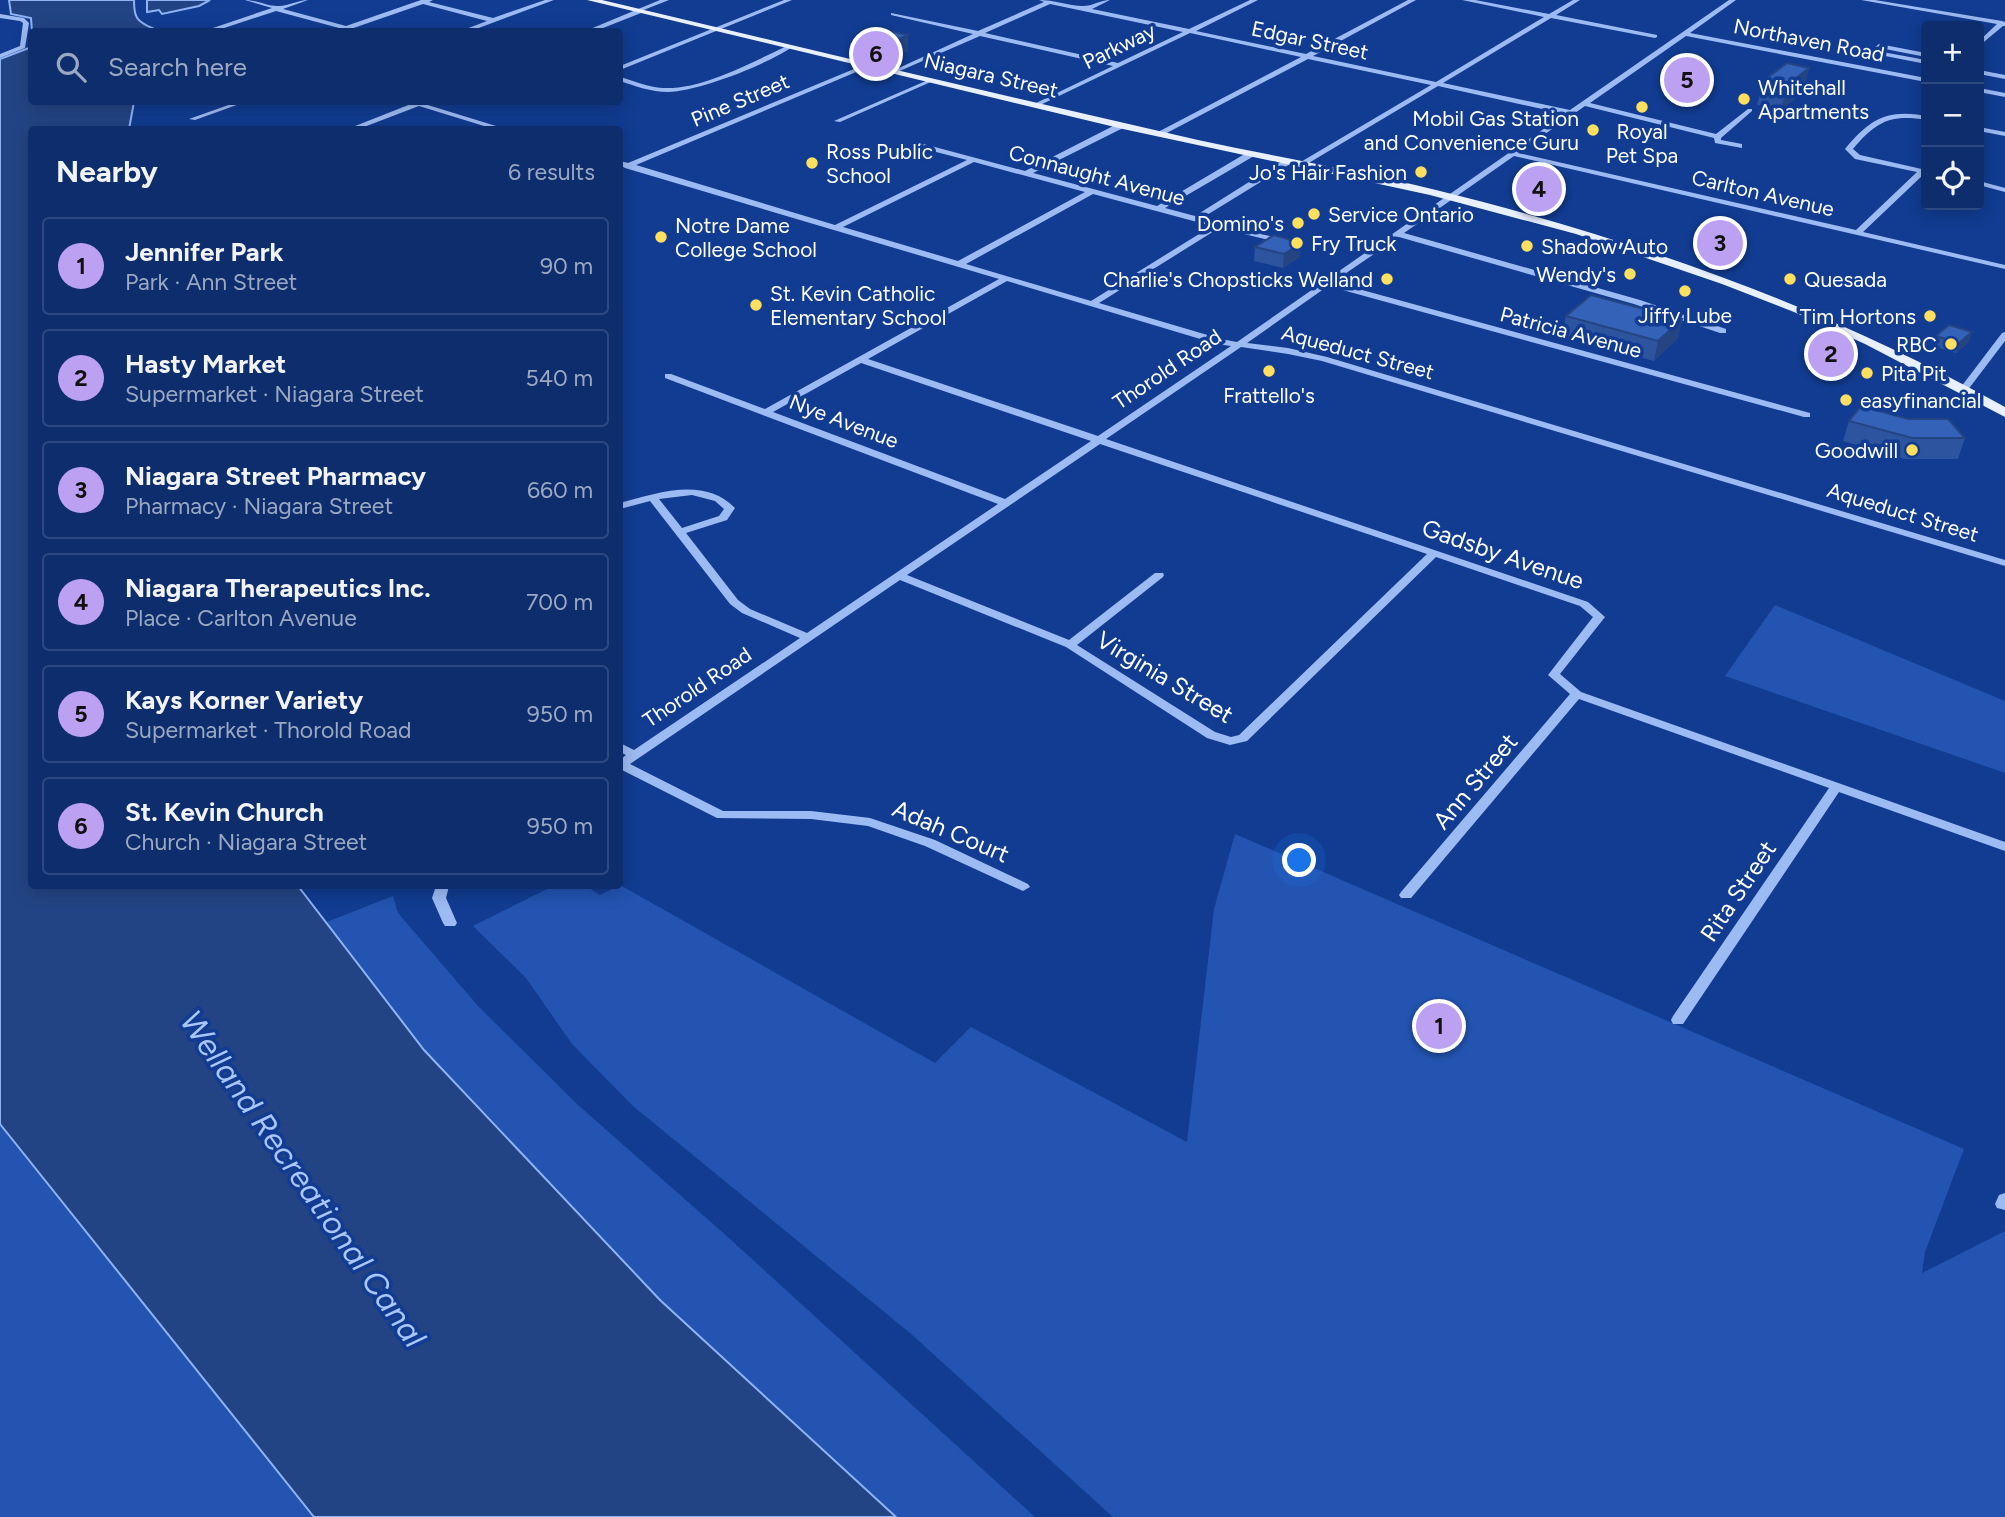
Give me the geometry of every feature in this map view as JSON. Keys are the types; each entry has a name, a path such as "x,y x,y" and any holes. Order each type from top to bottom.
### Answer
{"main road":[{"name":"Niagara Street","path":"591,0 1574,229 1717,278 1802,311 1878,345 2005,413"}],"street":[{"path":"248,0 346,28 427,1"},
{"path":"217,28 305,0"},
{"path":"414,0 427,1 493,20"},
{"path":"472,28 551,0"},
{"path":"596,28 666,0"},
{"path":"623,67 789,0"},
{"path":"1086,9 1107,0"},
{"path":"1238,0 1253,1"},
{"name":"Parkway","path":"1031,103 1107,62 1238,0"},
{"path":"1161,134 1413,0"},
{"path":"1465,0 1655,36"},
{"path":"1302,165 1577,0"},
{"name":"Thorold Road","path":"623,763 1240,344 1733,0"},
{"path":"1864,0 2003,23"},
{"path":"893,72 1046,1"},
{"name":"Edgar Street","path":"1046,1 1572,113"},
{"name":"Parkway","path":"1031,103 1253,1"},
{"path":"893,14 1118,65"},
{"path":"0,16 22,19 26,23 24,45 19,50 0,56"},
{"path":"1984,40 2003,23"},
{"name":"Northaven Road","path":"1685,34 1921,79"},
{"path":"1921,54 1879,46 1872,52 1921,61"},
{"path":"623,80 668,90 697,85 789,47"},
{"name":"Pine Street","path":"624,165 866,66"},
{"path":"1984,73 2005,77"},
{"path":"838,121 930,81"},
{"path":"1984,91 2005,95"},
{"path":"1585,104 1717,137 1718,141 1739,146"},
{"path":"193,119 233,105"},
{"path":"358,126 410,105"},
{"path":"422,105 493,126"},
{"path":"1717,137 1750,110"},
{"path":"1921,117 1905,114 1887,116 1849,149 1858,157 1921,170"},
{"path":"1025,174 1122,125"},
{"path":"1984,130 2005,134"},
{"name":"Connaught Avenue","path":"916,144 1270,239"},
{"path":"1158,209 1251,154"},
{"name":"Carlton Avenue","path":"1513,155 2005,267"},
{"path":"835,228 972,160"},
{"path":"1196,219 1287,162"},
{"name":"Aqueduct Street","path":"624,165 1220,342 1287,351 1342,365 2005,563"},
{"path":"1858,233 1921,174"},
{"path":"1984,184 2005,190"},
{"path":"957,265 1090,192"},
{"path":"1092,304 1217,226"},
{"path":"1397,234 1625,298 1723,331"},
{"path":"767,412 1004,279"},
{"name":"Patricia Avenue","path":"1326,283 1807,415"},
{"path":"1964,389 2004,337"},
{"name":"Gadsby Avenue","path":"862,360 1584,604 1599,617 1554,675 1577,694 2005,847"},
{"name":"Nye Avenue","path":"668,376 1006,503"},
{"path":"623,505 692,492 723,501 730,508 723,518 679,532"},
{"path":"653,498 734,602 746,611 808,638"},
{"name":"Virginia Street","path":"899,576 1070,645 1211,736 1230,741 1243,738 1433,554"},
{"path":"1070,645 1159,575"},
{"name":"Ann Street","path":"1406,895 1577,694"},
{"path":"623,749 635,755"},
{"name":"Adah Court","path":"623,766 721,815 811,814 870,822 930,843 1023,887"},
{"name":"Rita Street","path":"1678,1020 1836,787"},
{"path":"441,889 439,898 450,923"}],"shaded area":[{"path":"1775,605 2005,701 2005,773 1725,676"},
{"path":"1235,834 1964,1149 1925,1252 1922,1273 2005,1231 2005,1517 1113,1517 910,1333 633,1106 572,1044 526,978 473,926 547,889 591,889 600,895 612,889 623,889 623,887 935,1063 971,1027 1187,1142 1214,909"},
{"path":"393,896 398,913 478,1006 578,1105 730,1239 1035,1517 896,1517 660,1300 424,1050 324,923"},
{"path":"0,1124 314,1517 0,1517"}],"water":[{"path":"9,0 134,0 137,18 152,28 32,28 31,18 11,14"},
{"path":"147,0 210,0 199,6 162,14 159,10 147,12"},
{"name":"Welland Recreational Canal","path":"28,48 28,105 133,105 130,126 28,126 28,889 300,889 424,1050 660,1300 896,1517 314,1517 0,1124 0,59"}],"building":[{"path":"882,29 908,35 882,46 858,41"},
{"path":"1787,63 1809,68 1787,85 1763,81"},
{"path":"1274,235 1301,243 1284,254 1255,247"},
{"path":"1591,295 1682,319 1658,341 1566,316"},
{"path":"1949,325 1972,332 1959,343 1936,336"},
{"path":"1861,406 1908,419 1948,419 1965,438 1912,438 1849,421"}],"place":[{"name":"St. Kevin Church","path":"876,54"},
{"name":"Kays Korner Variety","path":"1687,80"},
{"name":"Whitehall Apartments","path":"1744,99"},
{"name":"Royal Pet Spa","path":"1642,107"},
{"name":"Mobil Gas Station and Convenience Guru","path":"1593,130"},
{"name":"Ross Public School","path":"812,163"},
{"name":"Jo's Hair Fashion","path":"1421,172"},
{"name":"Niagara Therapeutics Inc.","path":"1539,189"},
{"name":"Service Ontario","path":"1314,214"},
{"name":"Domino's","path":"1298,223"},
{"name":"Notre Dame College School","path":"661,237"},
{"name":"Fry Truck","path":"1297,243"},
{"name":"Niagara Street Pharmacy","path":"1720,243"},
{"name":"Shadow Auto","path":"1527,246"},
{"name":"Wendy's","path":"1630,274"},
{"name":"Charlie's Chopsticks Welland","path":"1387,279"},
{"name":"Quesada","path":"1790,279"},
{"name":"Jiffy Lube","path":"1685,291"},
{"name":"St. Kevin Catholic Elementary School","path":"756,305"},
{"name":"Tim Hortons","path":"1930,316"},
{"name":"RBC","path":"1951,344"},
{"name":"Hasty Market","path":"1831,354"},
{"name":"Frattello's","path":"1269,371"},
{"name":"Pita Pit","path":"1867,373"},
{"name":"easyfinancial","path":"1846,400"},
{"name":"Goodwill","path":"1912,450"},
{"name":"Jennifer Park","path":"1439,1026"}]}
